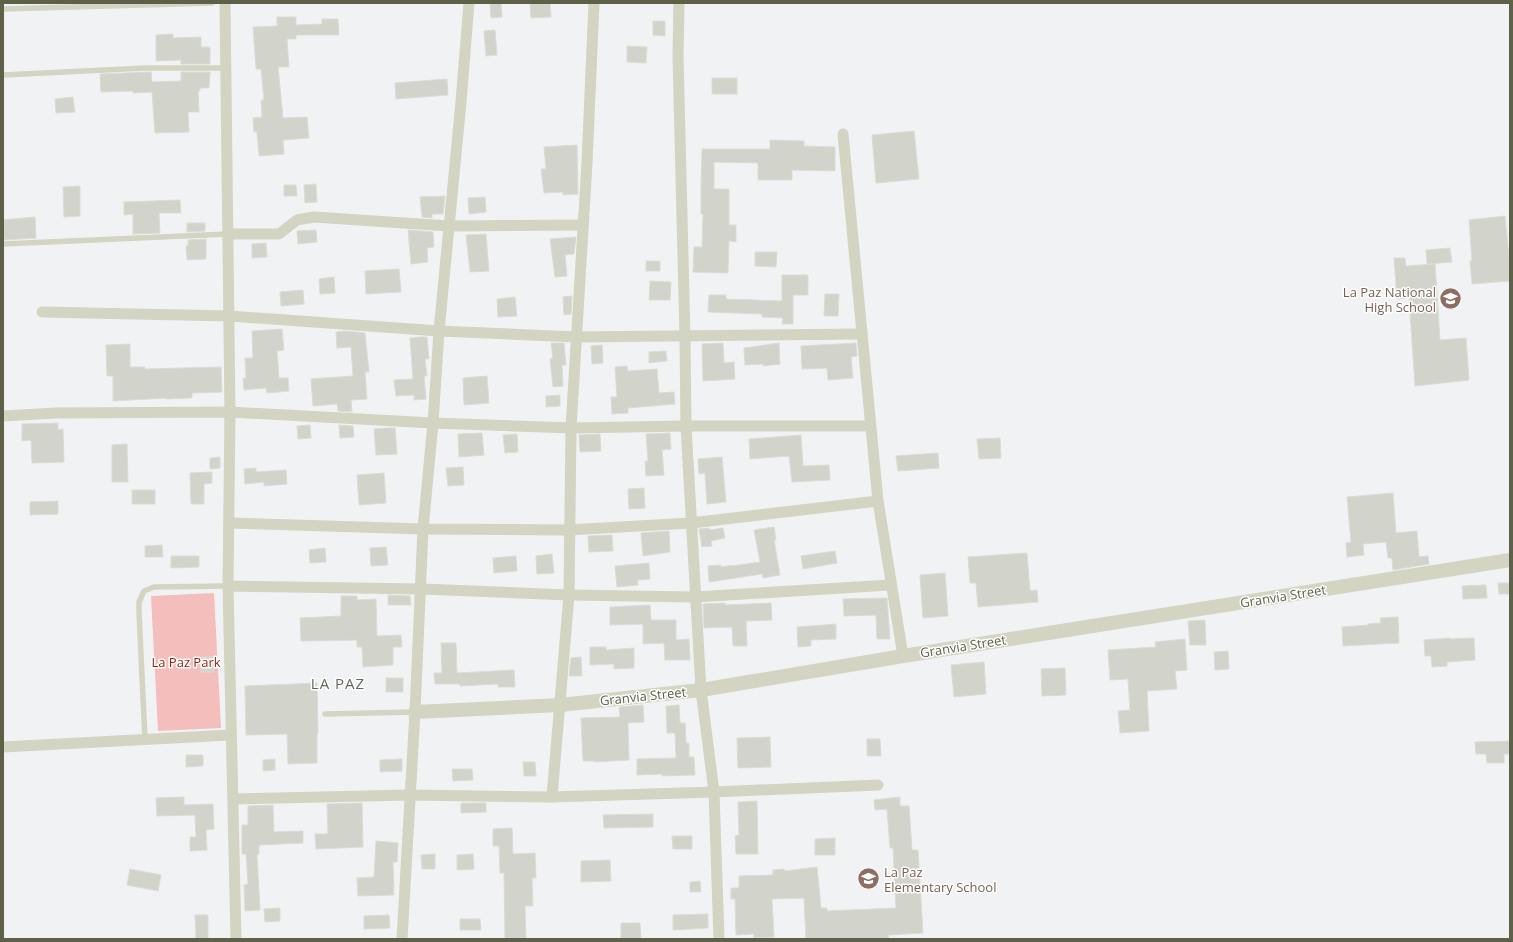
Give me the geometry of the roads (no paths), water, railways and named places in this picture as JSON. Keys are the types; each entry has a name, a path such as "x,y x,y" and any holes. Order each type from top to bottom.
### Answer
{"street":[{"path":"225,3 230,412 228,586 230,735 234,799 236,939"},
{"path":"402,939 415,712 423,529 468,3"},
{"path":"552,797 569,595 568,530 571,428 594,3"},
{"path":"680,3 678,56 686,426 701,690 714,792 718,939"},
{"path":"843,134 878,501 890,585 903,656"},
{"path":"228,234 279,234 297,220 314,217 449,226 583,224"},
{"path":"42,312 229,316 439,331 577,337 862,334"},
{"path":"3,416 56,413 230,412 433,423 571,428 686,426 870,426"},
{"path":"229,523 423,529 568,530 691,522 878,501"},
{"name":"Granvia Street","path":"415,712 560,705 701,690 903,656 1510,560"},
{"path":"228,586 569,595 695,596 890,585"},
{"path":"3,747 230,735"},
{"path":"234,799 410,795 552,797 878,785"}],"lane":[{"path":"3,9 212,3"},
{"path":"3,75 146,68 226,68"},
{"path":"3,244 228,234"},
{"path":"146,740 139,612 139,602 144,591 154,587 228,586"},
{"path":"325,714 415,712"}],"place":[{"name":"La Paz National High School","path":"1451,299"},
{"name":"La Paz Elementary School","path":"868,879"}],"district":[{"name":"LA PAZ","path":"338,683"}],"park label":[{"name":"La Paz Park","path":"186,662"}]}
